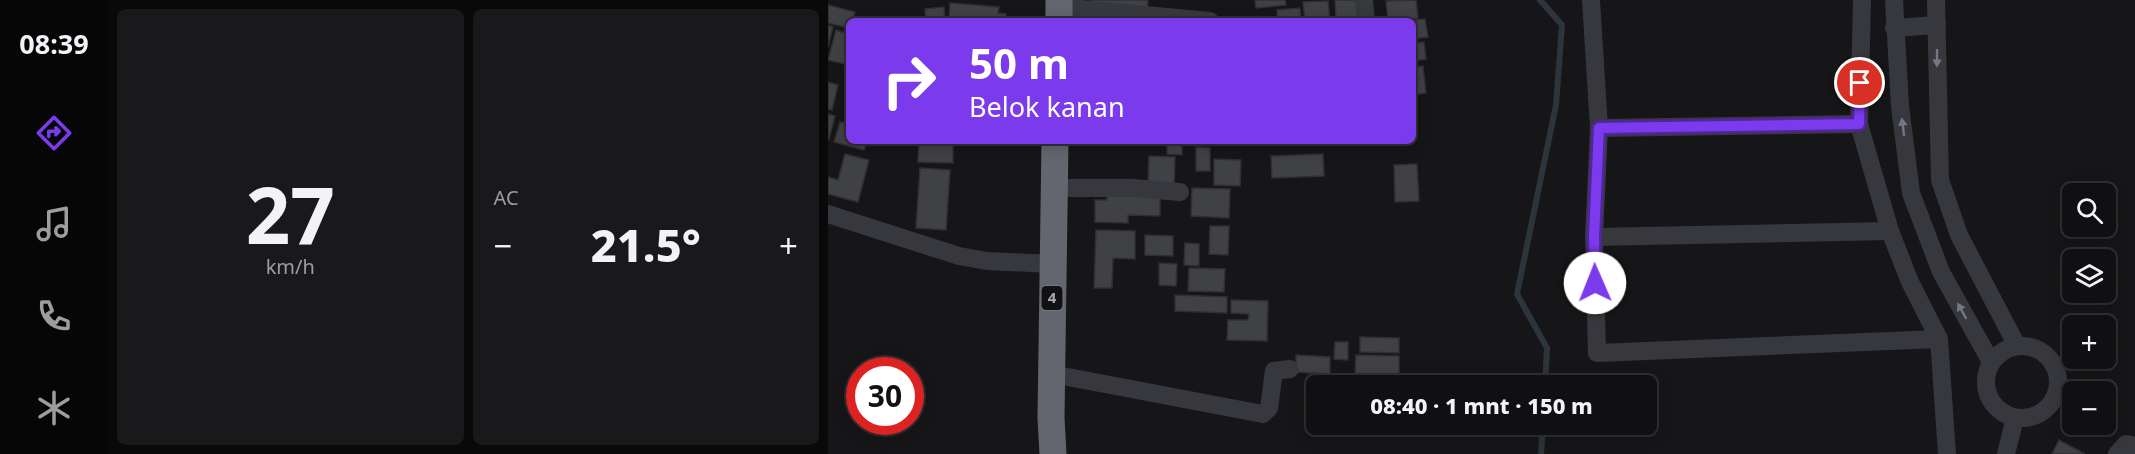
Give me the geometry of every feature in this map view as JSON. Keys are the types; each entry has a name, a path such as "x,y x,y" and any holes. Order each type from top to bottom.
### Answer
{"highway":[{"name":"4","path":"1053,454 1055,144"}],"street":[{"path":"1364,0 1366,18"},
{"path":"1592,0 1599,128 1594,237 1597,353 1939,339"},
{"path":"1862,0 1859,124 1890,231 1910,282 1939,339 1947,454"},
{"path":"1894,0 1893,28 1911,193 1941,272 1991,362"},
{"path":"1936,0 1940,180 1959,234 2017,346"},
{"path":"1059,9 1172,18"},
{"path":"1893,28 1937,25"},
{"path":"1599,128 1859,124"},
{"path":"1055,188 1133,188 1180,192"},
{"path":"828,214 959,256 987,261 1053,264"},
{"path":"1594,237 1890,231"},
{"path":"2017,346 2035,348 2050,358 2058,374 2058,392 2048,408 2033,417 2015,418 1999,411 1988,397 1985,379 1991,362 2002,351 2017,346"},
{"path":"1052,374 1263,414 1269,408 1274,371 1290,369"},
{"path":"2006,454 2015,418"},
{"path":"2117,454 2126,444 2135,446"}],"building":[{"path":"1090,0 1148,0 1147,10 1089,6"},
{"path":"1255,0 1285,0 1286,5 1256,8"},
{"path":"1335,0 1360,0 1361,18 1336,18"},
{"path":"1416,0 1418,18 1388,18 1386,1"},
{"path":"1328,1 1330,18 1305,18 1303,2"},
{"path":"950,3 999,7 998,13 1006,14 1006,18 949,18"},
{"path":"828,5 855,12 853,18 846,18 846,27 828,23"},
{"path":"944,7 945,18 926,18 925,9"},
{"path":"1300,8 1301,18 1278,18 1277,10"},
{"path":"1086,15 1109,16 1109,18 1086,18"},
{"path":"1425,19 1428,37 1416,39 1416,20"},
{"path":"828,25 833,27 828,47"},
{"path":"836,30 846,33 846,64 828,60"},
{"path":"1424,42 1426,59 1416,61 1416,43"},
{"path":"1423,66 1426,93 1416,95 1416,67"},
{"path":"828,82 838,85 832,110 828,109"},
{"path":"828,114 835,116 829,139 828,139"},
{"path":"840,122 846,123 846,144 866,144 864,150 834,142"},
{"path":"919,144 953,144 953,163 918,162"},
{"path":"1167,144 1182,144 1182,155 1167,154"},
{"path":"1196,147 1210,148 1210,171 1196,171"},
{"path":"845,154 869,160 858,202 828,194 828,177 838,180"},
{"path":"1323,154 1324,176 1272,178 1271,156"},
{"path":"1149,156 1175,157 1174,187 1148,186"},
{"path":"1214,159 1241,160 1240,186 1214,185"},
{"path":"1417,164 1419,201 1395,202 1394,165"},
{"path":"920,168 950,170 946,230 916,228"},
{"path":"1192,188 1230,189 1229,218 1191,216"},
{"path":"1107,192 1160,193 1160,216 1128,215 1128,223 1095,222 1095,200 1107,200"},
{"path":"1210,226 1229,226 1228,255 1209,254"},
{"path":"1096,230 1135,231 1135,259 1113,258 1112,288 1094,288"},
{"path":"1145,235 1173,236 1173,256 1145,255"},
{"path":"1185,243 1199,244 1199,266 1184,265"},
{"path":"1159,263 1177,264 1176,286 1159,285"},
{"path":"1189,268 1225,269 1224,292 1188,291"},
{"path":"1175,295 1227,297 1227,313 1175,311"},
{"path":"1231,300 1268,301 1267,341 1227,340 1228,320 1248,320 1249,314 1231,313"},
{"path":"1360,337 1399,338 1399,353 1360,352"},
{"path":"1335,342 1348,342 1348,360 1334,359"},
{"path":"1296,355 1330,357 1330,374 1296,372"},
{"path":"1356,355 1399,356 1399,375 1355,374"},
{"path":"2059,440 2085,454 2052,454"}],"waterway":[{"path":"1540,0 1562,25 1556,105 1517,294 1547,348 1546,375"},
{"path":"1541,454 1542,435"}],"route":[{"path":"1595,283 1594,237 1599,128 1859,124 1860,83"}]}
